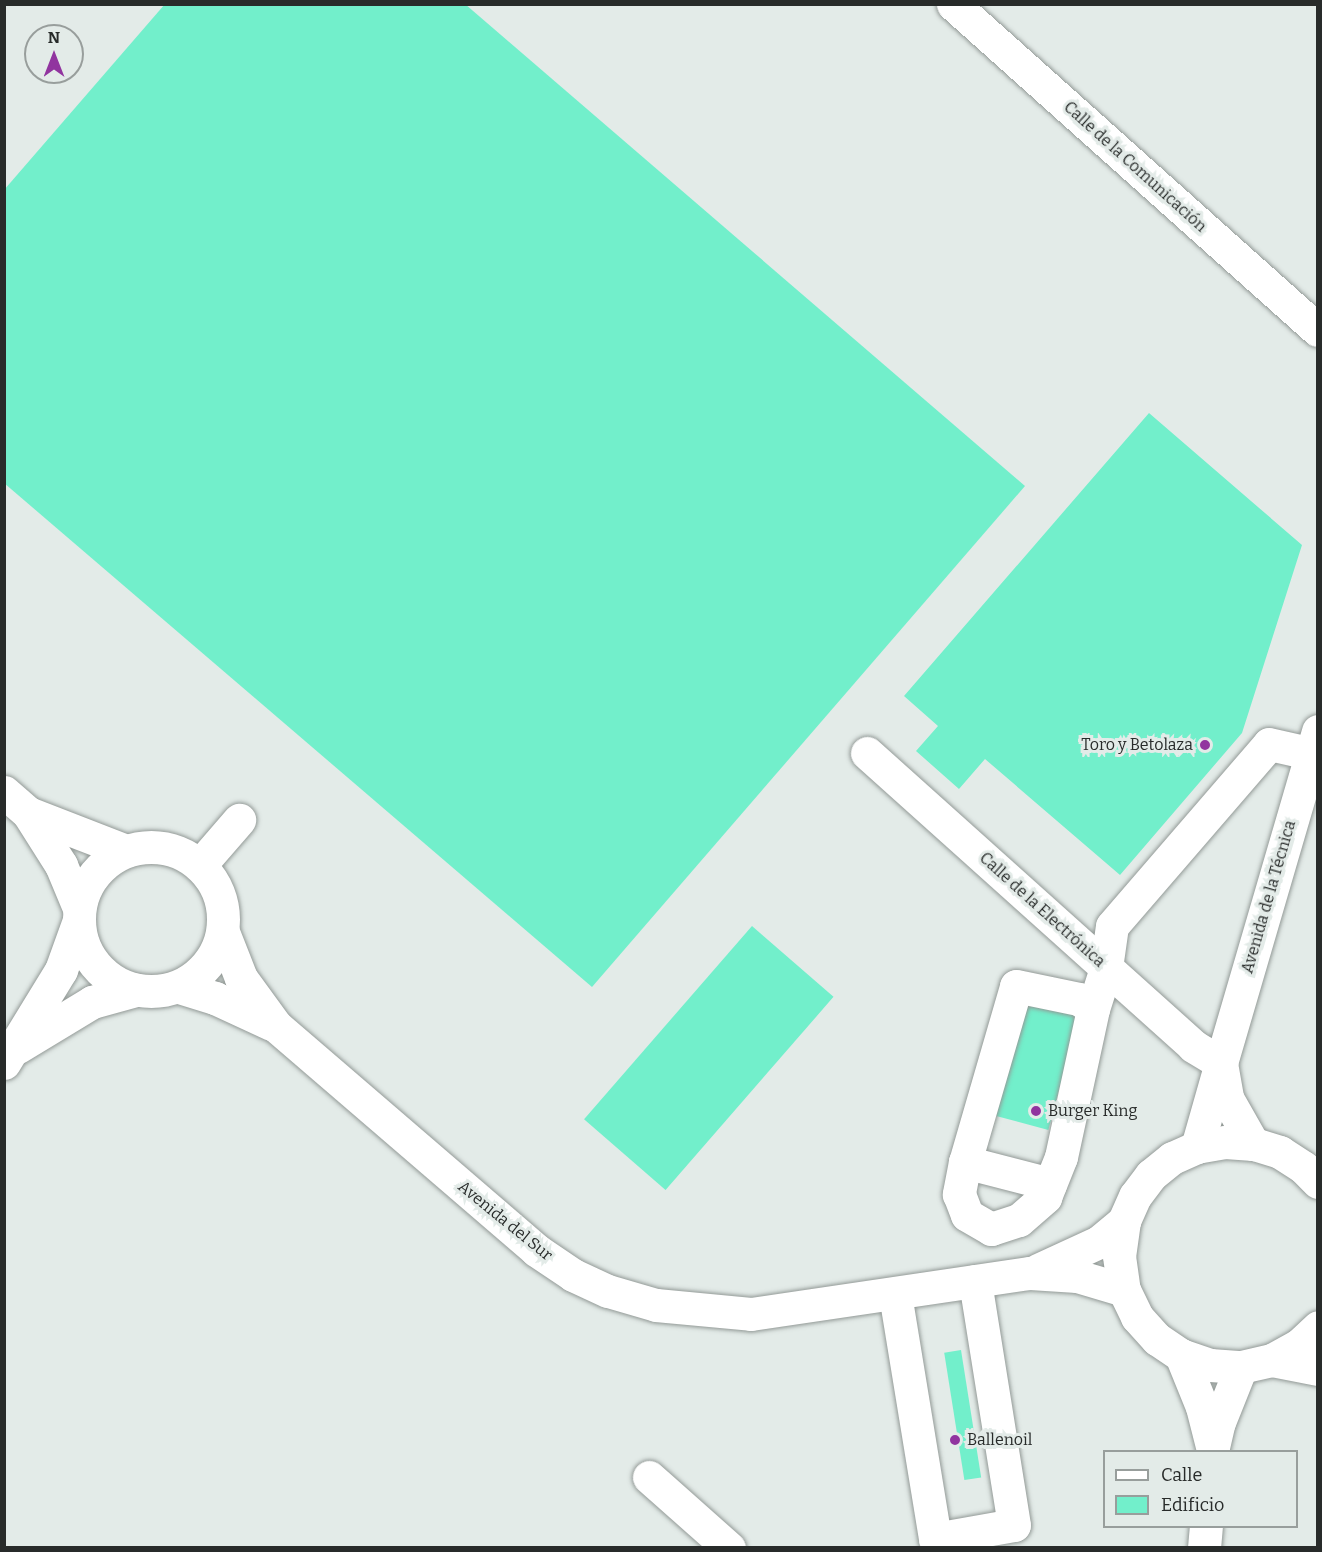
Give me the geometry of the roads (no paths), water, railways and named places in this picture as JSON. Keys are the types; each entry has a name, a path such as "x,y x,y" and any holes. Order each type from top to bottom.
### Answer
{"street":[{"name":"Calle de la Comunicación","path":"952,4 1317,330"},
{"path":"1093,1009 1079,999 1016,986 965,1162 959,1194 967,1215 991,1229 1019,1220 1045,1197 1061,1157 1093,1009 1106,968 1112,926 1269,744 1315,746"},
{"name":"Avenida de la Técnica","path":"1197,1147 1315,746"},
{"name":"Calle de la Electrónica","path":"867,753 1193,1046 1221,1063"},
{"path":"11,1055 92,1002 136,990 158,991 179,987 199,974 210,961 223,932 223,907 215,884 200,865 165,848 126,851 16,803"},
{"path":"16,803 61,865 79,916 83,946 96,966 114,981 136,990"},
{"path":"200,865 239,820"},
{"path":"11,1055 61,970 95,874 126,851"},
{"name":"Avenida del Sur","path":"223,932 241,978 276,1026 536,1250 573,1275 608,1291 656,1305 751,1314 1030,1273 1077,1276 1124,1290"},
{"name":"Avenida del Sur","path":"179,987 215,998 276,1026"},
{"name":"Avenida de la Técnica","path":"1221,1063 1227,1098 1253,1144"},
{"path":"1317,1182 1304,1167 1280,1152 1253,1144 1225,1142 1197,1147 1172,1158 1151,1175 1124,1221 1119,1256 1124,1290 1143,1324 1156,1339 1181,1355 1210,1365 1256,1364 1317,1369"},
{"path":"965,1162 1050,1184"},
{"name":"Avenida del Sur","path":"1030,1273 1099,1242 1124,1221"},
{"path":"895,1294 935,1539 1014,1525 986,1279 991,1229"},
{"path":"1213,1450 1219,1422 1256,1364 1299,1345 1317,1327"},
{"path":"1181,1355 1202,1407 1213,1450"},
{"path":"649,1477 729,1548"},
{"path":"1204,1548 1206,1528"}],"place":[{"name":"Toro y Betolaza","path":"1205,745"},
{"name":"Burger King","path":"1036,1111"},
{"name":"Ballenoil","path":"955,1440"}]}
